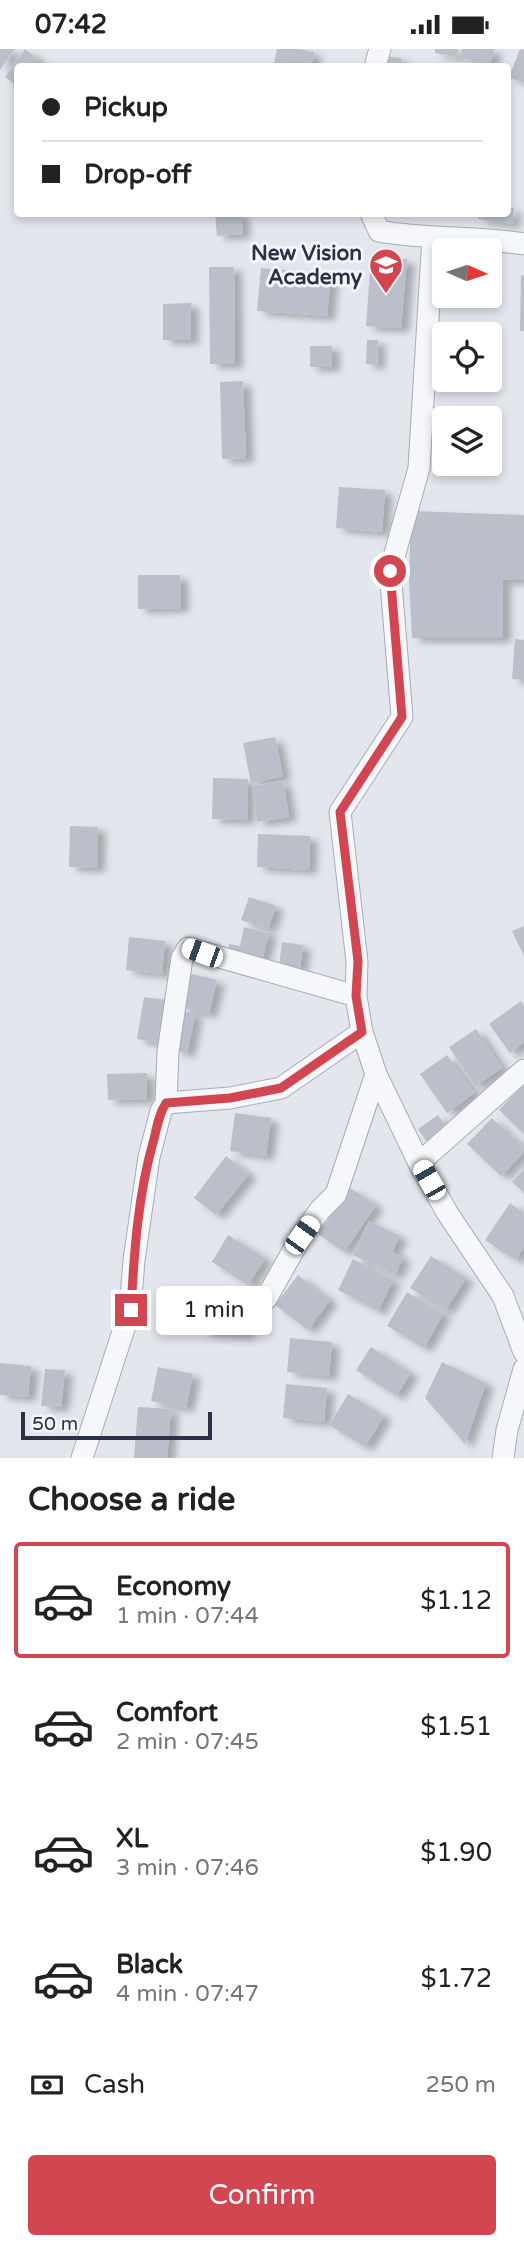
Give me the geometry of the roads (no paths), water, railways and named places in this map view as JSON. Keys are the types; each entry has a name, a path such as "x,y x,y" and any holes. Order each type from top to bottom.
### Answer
{"street":[{"path":"372,217 379,231 524,244"},
{"path":"433,237 419,468 390,571 402,717 340,812 358,961 356,996 362,1032 376,1074 419,1163 448,1214 503,1296 524,1352"},
{"path":"82,1458 131,1310 134,1261 149,1157 161,1111 166,1103 168,1052 182,958 188,948 356,996"},
{"path":"166,1103 230,1098 281,1088 362,1032"},
{"path":"419,1163 524,1070"},
{"path":"266,1299 302,1235 320,1210 336,1194 376,1074"},
{"path":"503,1458 507,1430 524,1369"}],"place":[{"name":"New Vision Academy","path":"386,295"}]}
